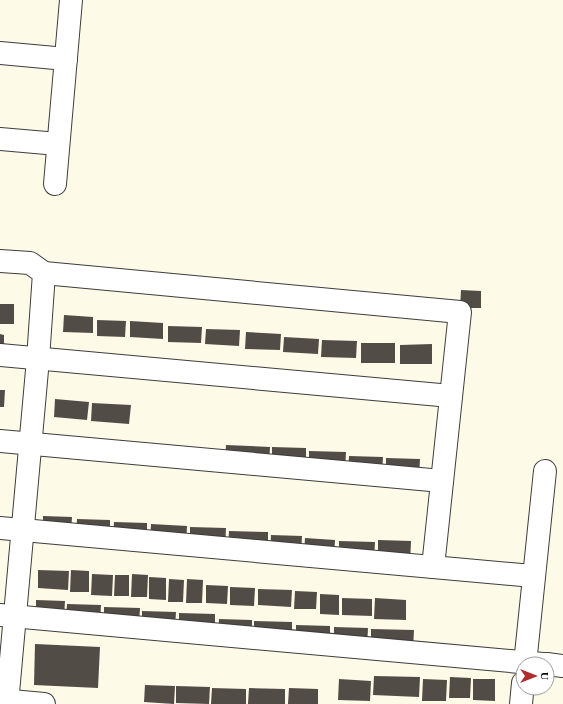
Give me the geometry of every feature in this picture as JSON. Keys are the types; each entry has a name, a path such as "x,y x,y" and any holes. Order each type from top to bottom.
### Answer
{"street":[{"path":"55,184 71,0"},
{"path":"0,53 66,59"},
{"path":"0,139 58,144"},
{"path":"0,260 30,263 44,273 460,312 433,567"},
{"path":"44,273 31,443 22,530 7,616 5,702 44,704"},
{"path":"0,355 451,396"},
{"path":"0,440 442,481"},
{"path":"530,656 533,576 546,471"},
{"path":"0,528 533,576"},
{"path":"7,616 515,667"}],"building":[{"path":"461,290 481,291 481,308 460,308"},
{"path":"0,304 14,304 14,324 0,324"},
{"path":"64,315 93,317 93,333 63,332"},
{"path":"97,320 126,321 125,337 97,336"},
{"path":"130,321 163,323 163,339 130,337"},
{"path":"168,326 202,327 201,343 168,342"},
{"path":"206,329 240,330 239,346 205,344"},
{"path":"246,332 281,334 280,350 245,349"},
{"path":"0,334 4,335 4,351 0,351"},
{"path":"284,337 319,339 318,354 283,352"},
{"path":"322,340 357,341 356,358 321,357"},
{"path":"361,343 395,343 395,363 361,363"},
{"path":"432,344 432,364 400,364 400,345"},
{"path":"0,390 5,390 4,407 0,407"},
{"path":"55,399 89,402 87,420 54,417"},
{"path":"92,403 131,405 129,424 91,421"},
{"path":"226,445 270,447 269,462 225,461"},
{"path":"272,447 306,448 306,466 272,465"},
{"path":"309,451 346,452 345,470 309,468"},
{"path":"349,456 383,457 382,473 348,472"},
{"path":"386,458 420,459 419,478 386,477"},
{"path":"43,516 72,517 71,535 43,534"},
{"path":"77,519 110,520 110,539 76,538"},
{"path":"114,522 147,523 147,540 113,539"},
{"path":"151,524 187,526 186,545 150,544"},
{"path":"190,527 226,528 225,549 190,548"},
{"path":"229,531 268,532 268,551 228,550"},
{"path":"271,535 302,536 301,555 270,554"},
{"path":"305,538 335,540 334,556 304,555"},
{"path":"378,540 411,541 410,564 378,563"},
{"path":"339,541 375,542 374,560 339,559"},
{"path":"38,570 69,571 68,590 38,588"},
{"path":"71,570 89,571 89,592 70,592"},
{"path":"92,574 113,575 112,596 91,595"},
{"path":"132,574 148,575 147,597 131,597"},
{"path":"115,575 129,575 129,596 114,596"},
{"path":"149,577 166,578 166,600 149,599"},
{"path":"169,579 184,580 183,602 168,602"},
{"path":"187,579 203,580 202,603 186,603"},
{"path":"206,585 228,586 227,604 206,603"},
{"path":"230,587 255,588 254,606 230,605"},
{"path":"258,589 292,590 291,607 258,605"},
{"path":"295,591 317,592 316,609 294,609"},
{"path":"320,594 339,595 339,615 320,614"},
{"path":"342,598 372,599 372,616 342,615"},
{"path":"375,598 406,600 406,620 374,619"},
{"path":"36,600 65,601 64,617 36,616"},
{"path":"67,604 101,605 100,622 66,621"},
{"path":"104,607 140,608 139,624 104,623"},
{"path":"142,611 176,612 175,628 142,627"},
{"path":"179,613 215,614 215,633 179,631"},
{"path":"219,619 252,620 252,637 218,636"},
{"path":"254,621 292,622 292,640 254,639"},
{"path":"296,625 330,626 330,644 296,642"},
{"path":"334,627 368,628 367,647 334,646"},
{"path":"371,629 414,630 413,650 371,649"},
{"path":"35,644 100,647 98,688 34,685"},
{"path":"374,676 420,677 419,697 373,695"},
{"path":"450,677 471,678 470,698 449,698"},
{"path":"339,679 371,681 370,701 338,700"},
{"path":"423,679 447,680 446,701 422,701"},
{"path":"473,679 495,679 495,701 473,700"},
{"path":"145,685 175,686 174,704 144,702"},
{"path":"176,686 210,687 209,704 176,703"},
{"path":"212,688 246,689 246,704 211,704"},
{"path":"249,688 285,689 285,704 248,704"},
{"path":"289,688 318,689 318,704 288,704"}]}
